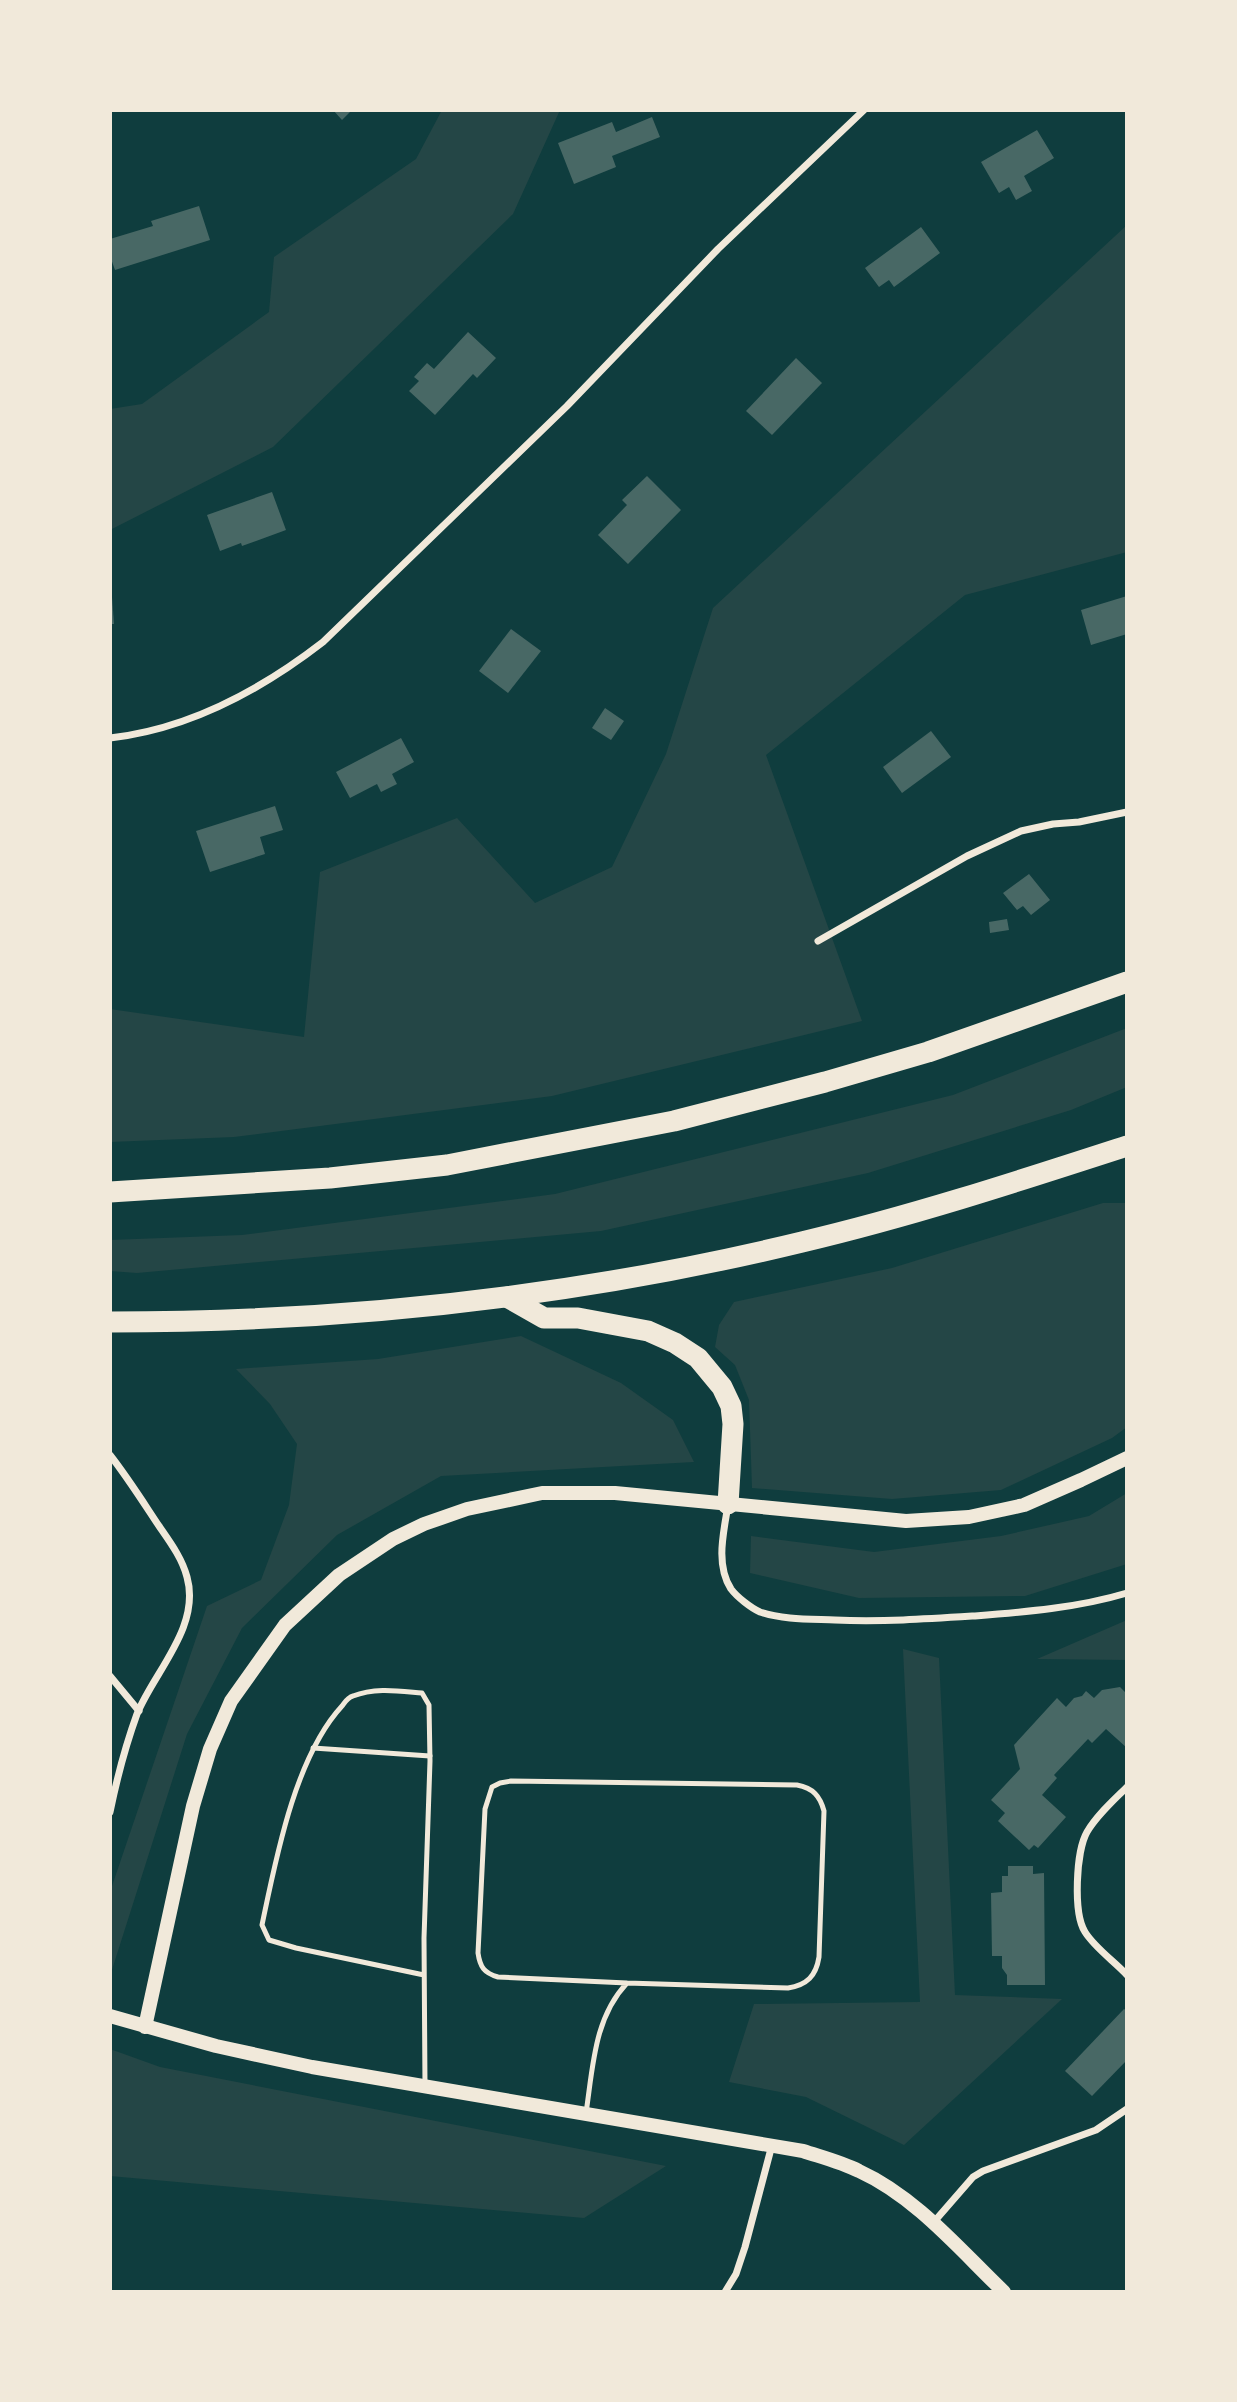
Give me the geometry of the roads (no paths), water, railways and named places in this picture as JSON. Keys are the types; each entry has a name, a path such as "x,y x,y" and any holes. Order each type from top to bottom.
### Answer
{"highway":[{"path":"110,1192 330,1178 447,1165 674,1121 928,1052 1127,982"},
{"path":"110,1322 285,1319 387,1311 507,1297 677,1270 803,1242 957,1201 1127,1146"},
{"path":"507,1297 544,1318 578,1318 648,1331 675,1343 698,1358 722,1387 731,1406 733,1424 728,1504"}],"main road":[{"path":"145,2027 193,1806 210,1749 231,1701 285,1625 339,1575 393,1539 424,1524 467,1509 542,1493 615,1493 906,1521 969,1517 1024,1505 1127,1458"},
{"path":"110,2016 216,2046 312,2067 803,2151 859,2171 888,2187 1004,2292"}],"street":[{"path":"110,738 136,735 173,725 225,704 260,686 323,642 567,406 718,249 864,110"},
{"path":"818,940 967,856 1021,831 1127,812"},
{"path":"110,1455 128,1477 180,1558 188,1580 189,1609 186,1620 139,1711 121,1759 110,1812"},
{"path":"728,1504 722,1552 724,1571 731,1589 760,1612 798,1619 881,1622 1043,1611 1127,1594"},
{"path":"110,1676 139,1711"},
{"path":"1127,1787 1085,1835 1077,1900 1079,1919 1085,1933 1127,1975"},
{"path":"932,2224 973,2177 983,2171 1096,2130 1127,2109"},
{"path":"725,2292 736,2274 745,2247 772,2145"}],"lane":[{"path":"424,1975 269,1940 262,1924 290,1811 313,1748 331,1717 351,1696 381,1689 422,1693 429,1705 424,1975 425,2085"},
{"path":"313,1748 430,1756"},
{"path":"586,2113 597,2038 604,2016 615,1996 627,1983 788,1988 801,1986 812,1978 819,1957 824,1811 815,1792 797,1785 511,1781 492,1787 485,1809 479,1963 484,1970 498,1977 627,1983"}]}
